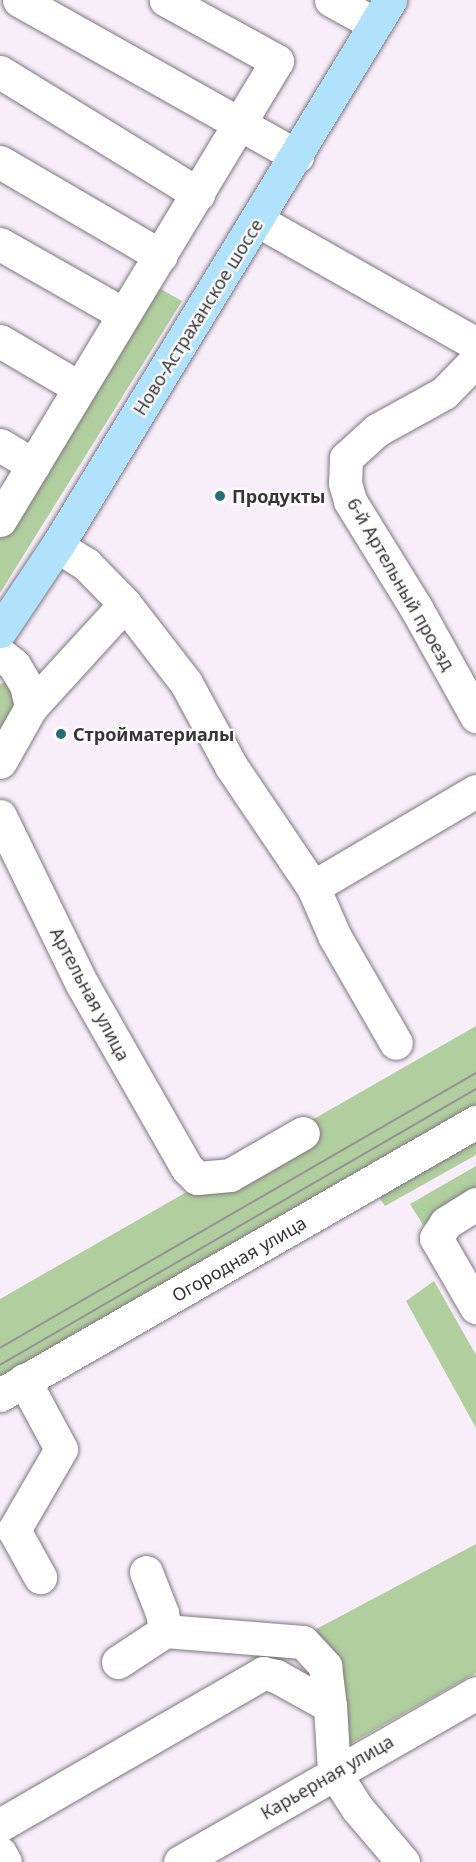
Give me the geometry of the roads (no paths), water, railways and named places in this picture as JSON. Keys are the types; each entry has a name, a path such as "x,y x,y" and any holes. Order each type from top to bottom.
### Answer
{"main road":[{"name":"Ново-Астраханское шоссе","path":"0,631 57,546 383,12"}],"street":[{"path":"19,0 237,125 297,156"},
{"path":"0,520 277,60 165,0"},
{"path":"331,0 383,12"},
{"path":"0,72 198,194"},
{"path":"0,162 161,256"},
{"path":"257,220 476,345"},
{"path":"0,244 123,314"},
{"path":"0,340 78,387"},
{"name":"6-й Артельный проезд","path":"476,360 444,393 377,430 346,458 345,483 350,501 416,608 476,716"},
{"path":"0,445 33,465"},
{"path":"57,546 86,564 124,604 186,683 231,766 313,887 335,937 396,1043"},
{"path":"0,762 31,707 124,604"},
{"path":"0,654 15,665 26,685 31,707"},
{"path":"313,887 476,791"},
{"name":"Артельная улица","path":"0,816 82,984 187,1168 197,1178 230,1175 303,1133"},
{"name":"Огородная улица","path":"12,1388 476,1122"},
{"path":"476,1204 446,1223 436,1238 476,1307"},
{"path":"12,1388 61,1449 14,1530 40,1577"},
{"path":"146,1572 162,1613 165,1631"},
{"path":"118,1662 165,1631 303,1642 325,1666 334,1772 357,1808 403,1862"},
{"path":"0,1825 263,1673 276,1676 330,1706"},
{"name":"Карьерная улица","path":"180,1862 334,1772 476,1693"},
{"path":"0,1853 5,1862"}],"tram line":[{"path":"0,1348 476,1073"},
{"path":"0,1365 476,1089"}],"place":[{"name":"Продукты","path":"220,496"},
{"name":"Стройматериалы","path":"61,734"}]}
